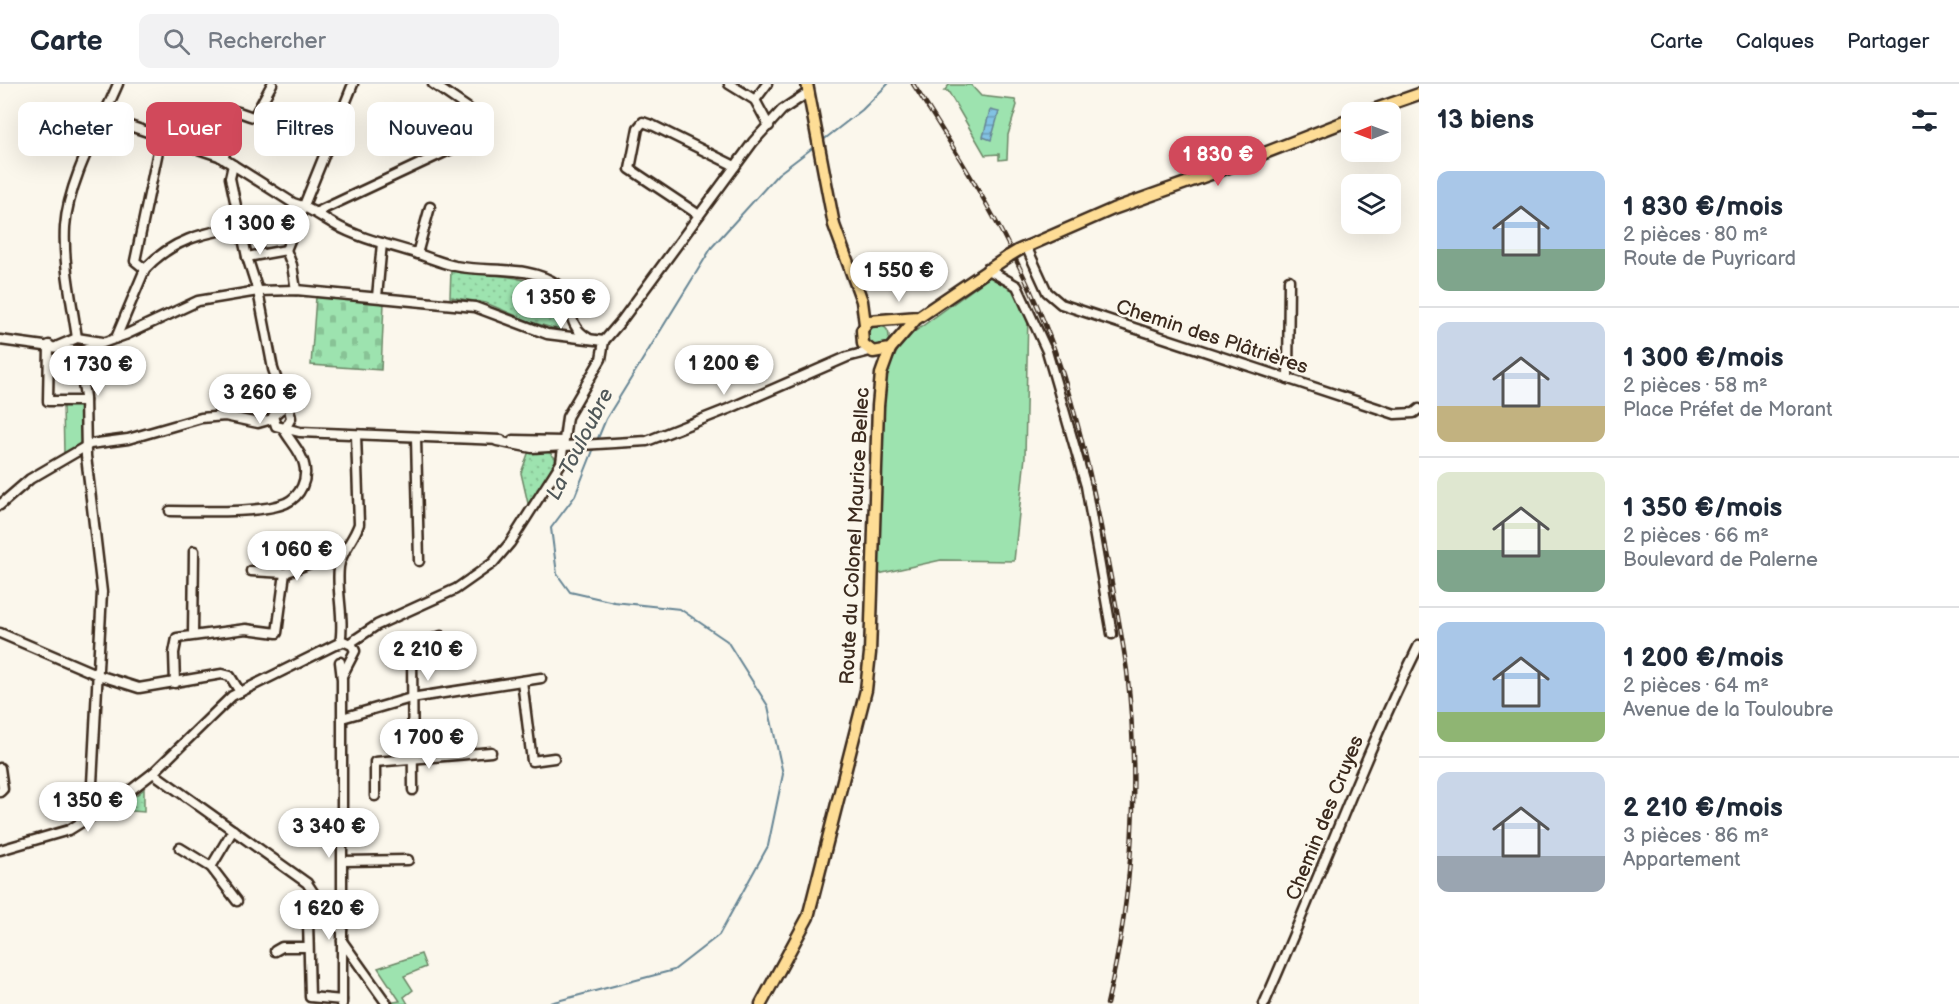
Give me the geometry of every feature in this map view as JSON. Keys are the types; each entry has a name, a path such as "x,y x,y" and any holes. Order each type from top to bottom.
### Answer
{"main road":[{"path":"808,88 834,225 865,312 865,324 861,336 863,344 872,352 892,346 917,318 987,268 1023,248 1113,209 1341,123"},
{"path":"1396,102 1419,94"},
{"path":"856,285 865,302 885,320 896,335 892,346"},
{"path":"865,324 876,318 903,322 917,318"},
{"name":"Route du Colonel Maurice Bellec","path":"881,374 892,346"},
{"name":"Route du Colonel Maurice Bellec","path":"761,1004 803,930 811,910 866,690 870,653 874,498 881,374 878,358 872,352"}],"street":[{"path":"110,102 118,84"},
{"path":"223,159 226,150 221,117 225,112 231,111 254,117 272,84"},
{"path":"296,290 292,265 286,250 353,84"},
{"path":"317,212 462,144 468,108 433,84"},
{"path":"729,84 755,99 769,126"},
{"path":"755,99 766,84"},
{"path":"0,850 69,830 153,773 216,711 240,692 318,654 360,638 377,625 456,589 493,562 522,527 561,463 567,417 601,359 603,341 622,320 735,166 782,110 808,88"},
{"path":"699,214 630,169 638,128 643,122 654,126 735,166"},
{"path":"88,156 71,198 65,226 68,272 85,401 87,446 102,592 91,803 94,814"},
{"path":"145,269 135,261 157,156"},
{"path":"215,156 293,203 317,212 332,223 382,243 454,266 528,272 549,280 559,286 565,294 570,317 578,332 591,340"},
{"path":"170,511 213,512 286,503 299,494 304,483 304,464 280,409 281,392 275,377 258,291 247,257 230,178 233,165"},
{"path":"417,254 430,207"},
{"path":"116,338 145,269 187,238 240,227"},
{"path":"377,297 382,243"},
{"name":"Chemin des Plâtrières","path":"1023,248 1047,292 1061,304 1395,414 1404,415 1419,409"},
{"path":"247,257 286,250"},
{"path":"987,268 1017,286 1047,351 1086,486 1112,634"},
{"path":"1288,379 1289,280"},
{"path":"0,340 53,346 103,342 198,301 258,291 296,290 474,308 547,334 603,341"},
{"path":"847,357 861,336"},
{"path":"53,346 48,401 85,401"},
{"path":"280,409 274,412 272,419 276,426 288,423 309,432 562,444 604,445 647,441 728,409 847,357 872,352"},
{"path":"275,377 286,390 288,423"},
{"path":"0,505 30,479 87,446 128,439 201,418 225,416 258,423 272,419"},
{"path":"294,913 308,921 310,998 342,1002 341,661 345,644 342,631 339,567 342,554 355,536 359,524 356,435"},
{"path":"416,438 419,561"},
{"path":"193,635 194,551"},
{"path":"251,571 285,573 333,554 342,554"},
{"path":"175,682 174,653 177,638 246,629 277,633 285,573"},
{"path":"0,633 98,675 139,688 222,674 230,676 240,692"},
{"path":"413,790 411,698 414,647 441,636"},
{"path":"318,654 341,661 355,655 345,644"},
{"name":"Chemin des Cruyes","path":"1264,1004 1309,903 1378,729 1419,645"},
{"path":"342,718 411,698 541,678"},
{"path":"522,681 532,761 554,758"},
{"path":"375,796 375,762 491,752"},
{"path":"0,768 3,789 0,792"},
{"path":"153,773 307,883 334,924 342,930"},
{"path":"211,867 233,830"},
{"path":"180,848 211,867 237,901"},
{"path":"342,861 408,860"},
{"path":"342,941 387,1004"},
{"path":"275,951 282,947 308,947"}],"green space":[{"path":"949,85 971,85 981,96 1015,100 1017,105 1008,135 1007,159 999,160 999,154 985,155 948,91 944,91"},
{"path":"451,270 506,276 532,282 558,294 562,305 560,330 531,322 486,303 450,297"},
{"path":"994,274 1012,285 1028,313 1025,457 1014,561 941,560 878,574 883,381 902,341"},
{"path":"316,297 384,303 381,370 311,365"},
{"path":"878,325 886,328 889,336 886,344 878,347 870,344 867,336 870,328"},
{"path":"63,404 80,404 82,448 64,454"},
{"path":"529,451 548,451 556,459 529,508 521,473"},
{"path":"144,789 144,812 118,810"},
{"path":"421,954 426,967 404,976 413,990 404,997 408,1004 394,1004 393,1002 400,1001 378,968"}],"water":[{"path":"990,110 999,112 991,140 983,137"}],"waterway":[{"name":"La Touloubre","path":"822,141 862,110 888,84"},
{"name":"La Touloubre","path":"596,443 606,419 712,247 778,174 815,146"},
{"name":"La Touloubre","path":"546,1004 674,970 719,935 768,846 783,774 768,706 727,641 680,609 614,602 570,592 557,574 551,528 575,496 594,448"}],"railway":[{"path":"913,84 984,200 1031,291 1064,377 1093,489 1125,655 1133,754 1132,838 1128,880 1123,922 1107,1004"}]}
